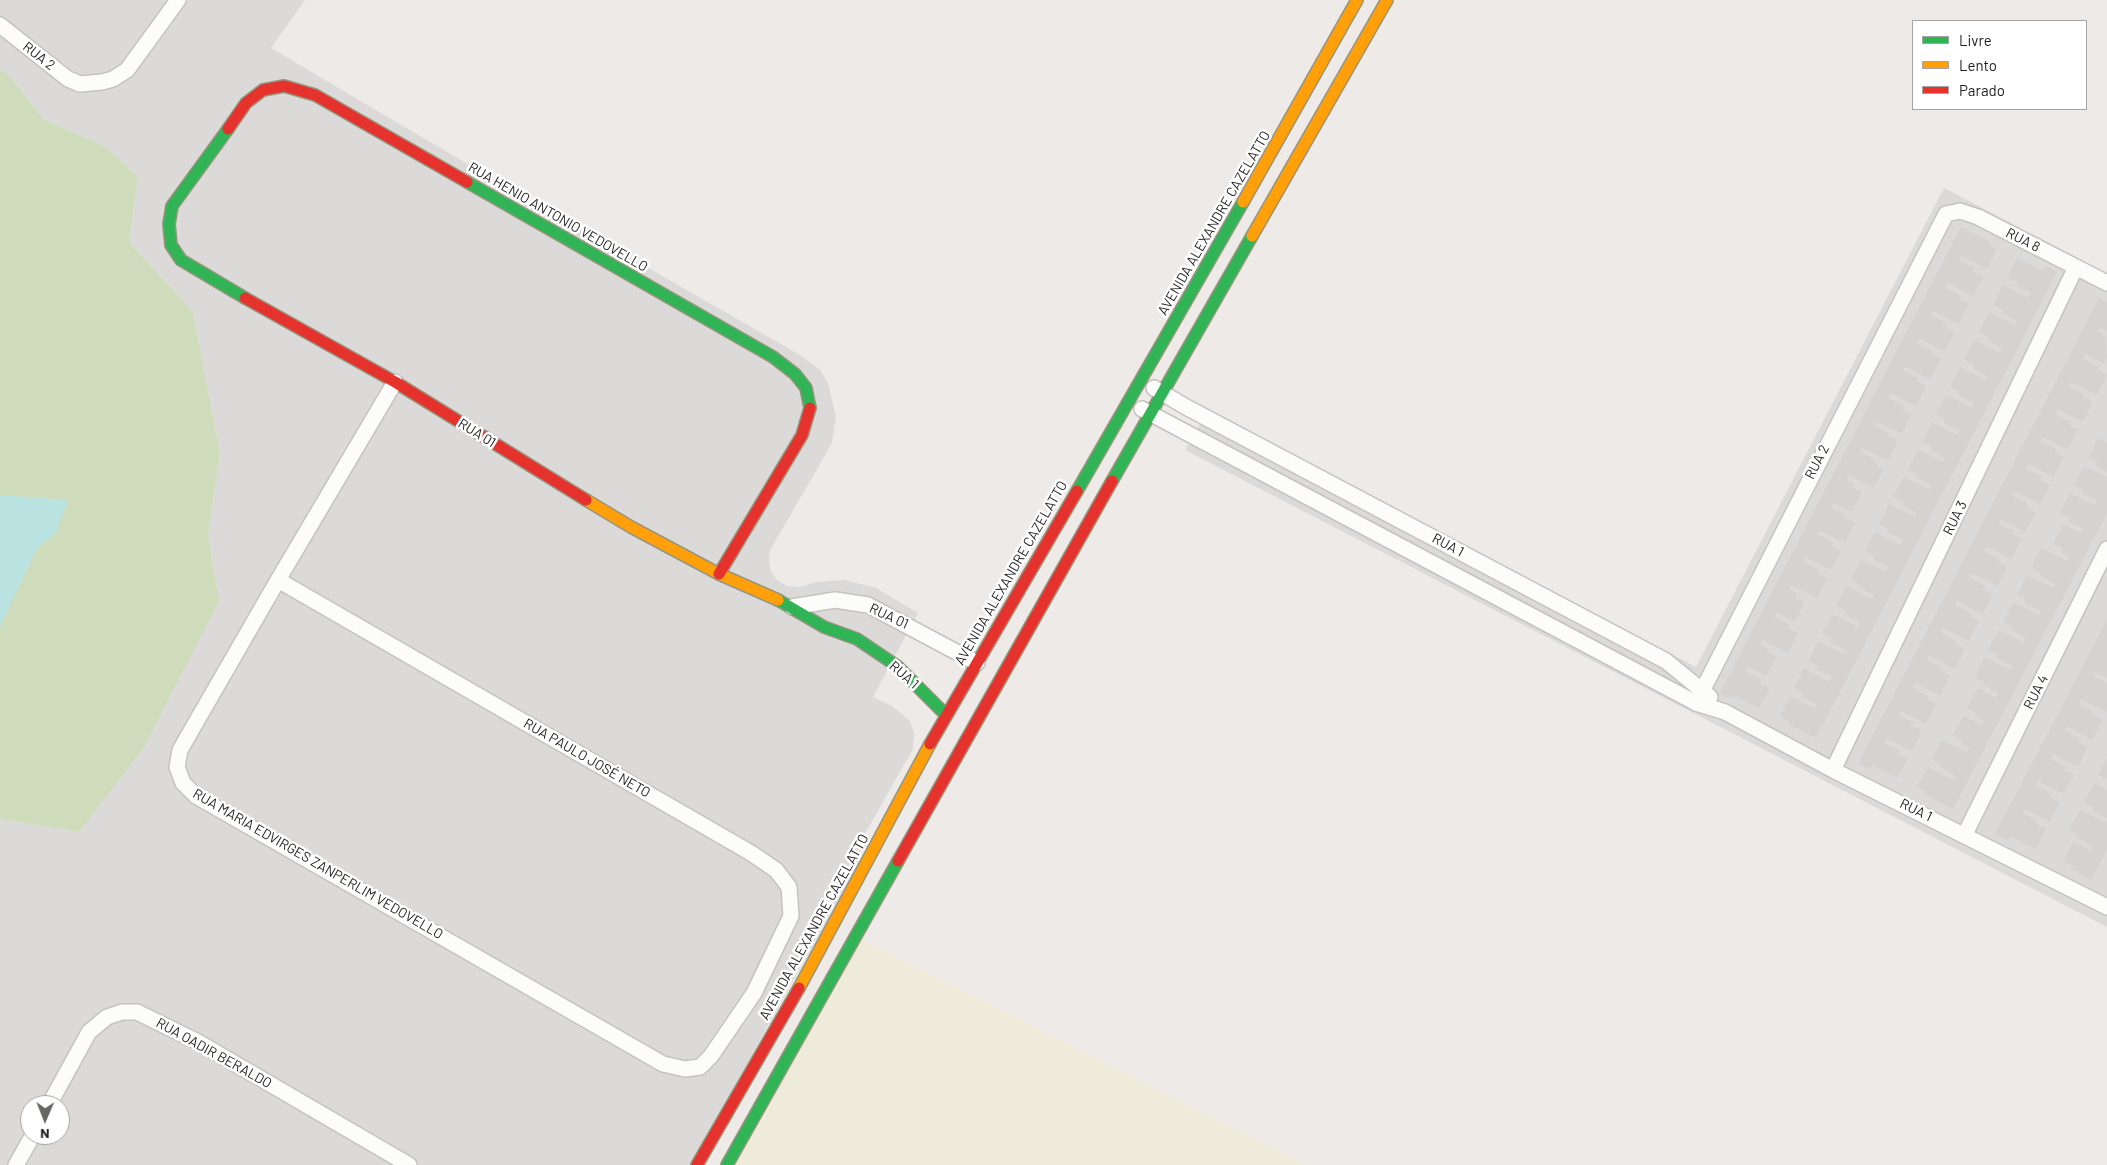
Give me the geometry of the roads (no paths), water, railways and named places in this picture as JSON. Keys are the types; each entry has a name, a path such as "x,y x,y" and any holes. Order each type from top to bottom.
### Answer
{"main road":[{"name":"AVENIDA ALEXANDRE CAZELATTO","path":"697,1165 799,988 946,715 1142,381 1357,0"},
{"path":"727,1165 1162,392 1387,0"},
{"name":"RUA HENIO ANTONIO VEDOVELLO","path":"171,245 169,224 172,206 246,103 263,90 284,86 299,88 324,100 773,357 795,374 806,388 811,411 802,435 719,574"},
{"name":"RUA 01","path":"171,245 181,260 194,269 395,382 631,527 719,574 792,607 824,627 857,639"},
{"name":"RUA 1","path":"857,639 897,666 946,715"}],"street":[{"name":"RUA 2","path":"0,24 54,68 80,84 113,79 127,70 178,0"},
{"name":"RUA 8","path":"1940,222 1946,214 1960,212 1978,217 2107,283"},
{"name":"RUA 2","path":"1700,696 1940,222"},
{"name":"RUA 3","path":"1833,770 2076,267"},
{"name":"RUA 1","path":"1142,381 1666,661 1700,696"},
{"name":"RUA MARIA EDVIRGES ZANPERLIM VEDOVELLO","path":"395,382 180,750 177,767 183,783 196,796 664,1064 675,1068 700,1067 711,1056 754,993"},
{"name":"RUA 1","path":"1129,402 1383,535 1700,696 1725,712 1833,770 2105,901"},
{"name":"RUA 4","path":"1965,834 2107,549"},
{"name":"RUA PAULO JOSÉ NETO","path":"278,580 776,870 789,887 791,916 754,993"},
{"name":"RUA 01","path":"792,607 835,600 868,604 977,663"},
{"name":"RUA OADIR BERALDO","path":"55,1095 89,1032 107,1016 122,1012 137,1012 154,1018 198,1042 409,1165"},
{"path":"17,1165 28,1145"}],"water":[{"path":"0,495 68,500 55,534 37,548 0,627"}]}
